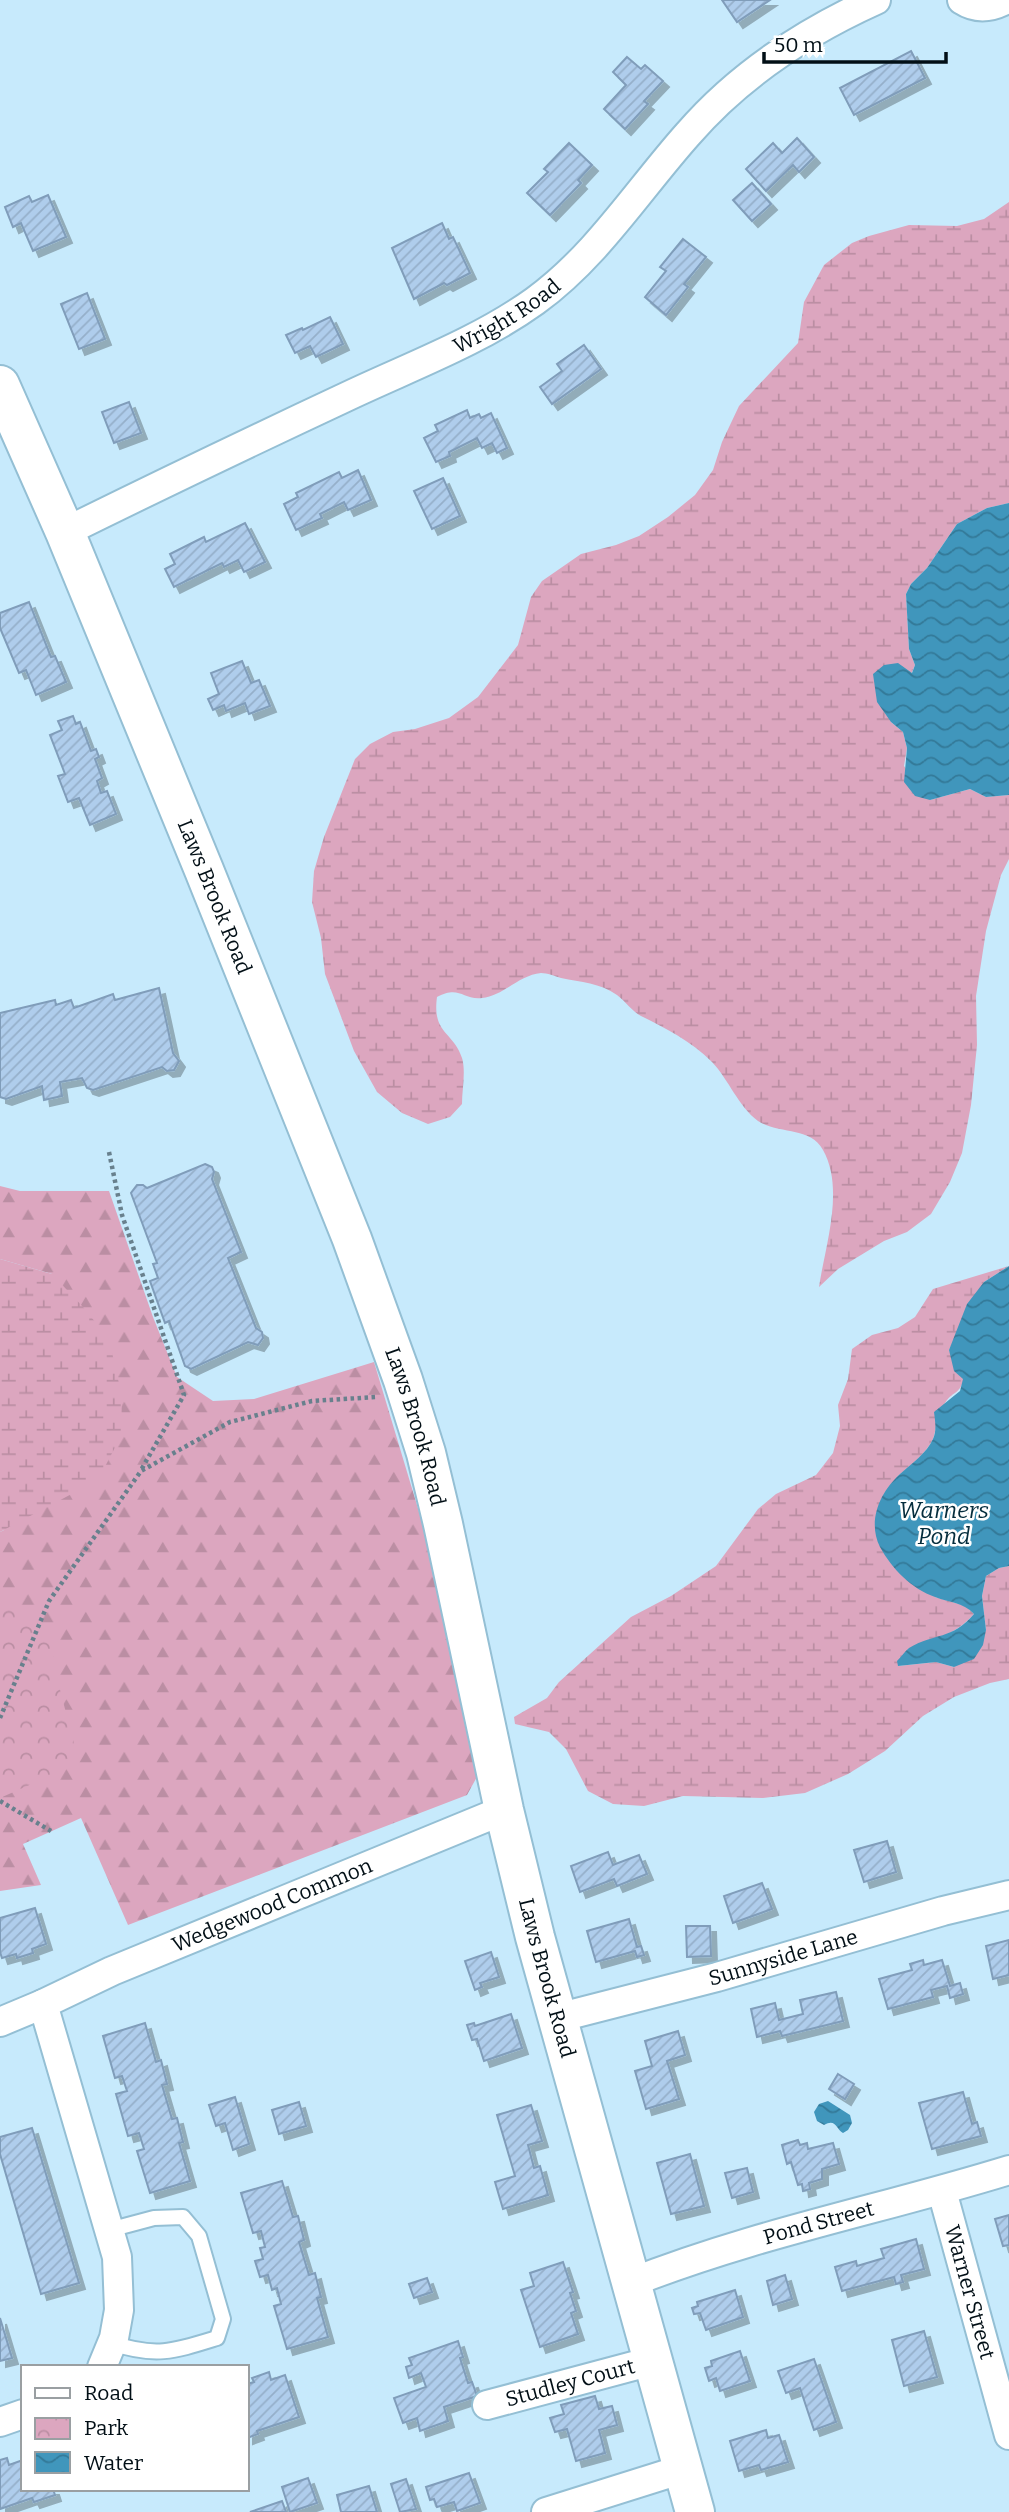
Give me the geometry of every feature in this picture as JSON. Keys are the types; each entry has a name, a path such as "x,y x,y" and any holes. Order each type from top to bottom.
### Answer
{"street":[{"name":"Wright Road","path":"65,532 196,467 464,342 534,301 564,278 595,247 690,131 745,79 806,35 876,0"},
{"path":"962,0 981,7 992,6 1005,0"},
{"name":"Laws Brook Road","path":"0,386 65,532 347,1227 408,1395 457,1582 504,1810 557,2018 695,2512"},
{"name":"Wedgewood Common","path":"0,2022 112,1970 504,1810"},
{"name":"Sunnyside Lane","path":"557,2018 739,1971 943,1911 1009,1895"},
{"path":"43,2004 117,2257 120,2310 107,2355"},
{"name":"Pond Street","path":"630,2283 773,2235 942,2191 1009,2170"},
{"name":"Warner Street","path":"942,2191 1009,2435"},
{"name":"Studley Court","path":"487,2405 652,2361"},
{"path":"0,2422 21,2415"},
{"path":"546,2512 683,2469"}],"lane":[{"path":"107,2355 138,2351 174,2351 217,2338 223,2319 199,2236 183,2217 154,2217 109,2230"}],"path":[{"path":"0,1717 49,1601 141,1471 184,1395 122,1215 109,1152"},
{"path":"141,1471 230,1422 312,1401 408,1395"},
{"path":"0,1801 51,1831"}],"green space":[{"path":"1009,202 1009,503 987,508 957,524 927,568 911,584 906,594 909,649 915,665 891,722 903,732 907,748 904,766 930,800 970,789 986,797 1009,795 1009,859 1001,875 986,931 976,996 977,1045 971,1105 962,1153 950,1182 931,1214 907,1232 884,1241 838,1269 819,1287 833,1200 829,1165 823,1150 810,1137 758,1121 745,1108 718,1069 696,1048 638,1014 617,995 604,988 541,973 525,977 497,994 482,998 451,992 437,997 436,1009 440,1025 454,1042 462,1058 462,1104 450,1117 428,1124 402,1113 377,1092 354,1051 325,974 321,938 312,902 314,871 324,837 355,759 370,744 393,732 415,729 449,718 478,697 518,645 531,597 542,581 581,554 639,536 695,495 713,470 722,442 739,406 798,343 804,302 824,265 852,243 869,236 909,225 957,226 984,219"},
{"path":"0,1186 20,1191 109,1191 177,1377 213,1401 254,1399 374,1362 441,1585 478,1775 467,1795 128,1925 81,1818 23,1844 41,1885 0,1891 0,1532 4,1530 52,1274 0,1259"},
{"path":"0,1259 52,1274 83,1307 109,1339 122,1397 121,1436 98,1480 0,1532"},
{"path":"1009,1266 984,1282 949,1350 964,1379 962,1384 944,1404 928,1448 897,1477 935,1597 966,1606 974,1614 952,1632 908,1649 898,1666 936,1662 954,1667 986,1630 982,1596 986,1576 999,1568 1009,1566 1009,1679 990,1683 954,1697 923,1716 885,1751 848,1774 805,1793 763,1798 683,1796 644,1806 613,1804 588,1791 566,1749 549,1732 515,1724 514,1717 547,1698 559,1682 631,1617 671,1596 716,1566 758,1509 776,1494 816,1475 833,1453 840,1426 838,1405 848,1379 852,1349 872,1335 898,1328 915,1317 933,1289"},
{"path":"0,1585 50,1632 57,1678 79,1763 0,1798"}],"water":[{"path":"1009,503 1009,795 986,797 970,789 930,800 915,796 904,782 907,748 903,732 891,722 877,702 873,674 884,665 898,663 912,673 915,665 909,649 906,594 911,584 927,568 957,524 987,508"},
{"name":"Warners Pond","path":"1009,1266 1009,1566 999,1568 986,1576 982,1596 986,1630 983,1645 974,1659 954,1667 936,1662 898,1666 897,1661 909,1648 958,1628 974,1614 961,1605 918,1589 897,1570 880,1547 876,1537 875,1517 887,1489 927,1449 933,1439 934,1412 960,1391 963,1379 954,1371 949,1350 967,1304 984,1282"},
{"path":"828,2101 850,2115 852,2123 843,2133 833,2123 824,2125 817,2121 814,2112 819,2104"}],"building":[{"path":"722,0 770,0 737,22"},
{"path":"911,51 925,78 854,115 840,88"},
{"path":"627,57 641,69 645,65 663,81 644,101 648,104 625,129 604,109 626,85 613,72"},
{"path":"797,138 814,157 799,172 793,165 766,191 746,169 773,143 782,153"},
{"path":"569,143 592,165 578,180 581,183 550,215 527,193 548,172 544,169"},
{"path":"752,183 771,204 752,221 733,200"},
{"path":"48,195 66,237 33,251 21,223 13,227 5,207 29,196 32,202"},
{"path":"442,223 449,239 453,237 470,273 414,299 392,248"},
{"path":"683,239 706,257 684,284 688,287 666,315 645,297 666,271 660,267"},
{"path":"87,293 105,339 79,349 61,304"},
{"path":"330,317 343,344 316,357 310,346 295,353 286,335"},
{"path":"584,345 601,369 552,404 540,387 562,371 557,364"},
{"path":"129,402 141,433 114,443 102,412"},
{"path":"467,410 470,418 479,414 481,418 491,413 507,448 497,453 492,443 482,448 477,438 436,462 424,438 438,431 435,425"},
{"path":"358,470 371,500 348,510 344,502 320,514 322,518 296,530 284,504 298,497 296,493 339,472 342,478"},
{"path":"443,478 460,516 432,529 414,491"},
{"path":"245,523 265,562 244,572 238,560 224,567 222,563 174,587 165,569 175,564 170,554 204,537 206,542"},
{"path":"29,602 51,657 55,656 66,682 36,695 26,670 19,673 0,628 0,613"},
{"path":"242,661 251,683 259,680 270,706 249,714 245,703 226,711 224,705 213,710 208,699 219,694 211,673"},
{"path":"73,716 76,724 80,722 91,751 96,749 99,757 95,759 102,778 97,781 101,793 107,791 116,814 90,825 79,798 68,802 58,776 65,774 50,735 62,730 58,721"},
{"path":"159,988 173,1053 179,1061 174,1070 167,1071 162,1067 93,1090 87,1088 82,1078 60,1082 62,1096 44,1100 42,1086 6,1099 0,1097 0,1013 55,1000 56,1005 71,1000 74,1008 113,994 115,1000"},
{"path":"205,1164 212,1167 212,1179 241,1252 228,1258 256,1328 262,1332 263,1338 258,1345 248,1342 191,1369 185,1366 169,1321 165,1323 150,1281 158,1278 153,1264 157,1263 131,1193 137,1185 147,1188"},
{"path":"887,1841 896,1872 864,1882 854,1850"},
{"path":"608,1852 613,1865 639,1855 647,1874 617,1886 614,1879 580,1892 571,1866"},
{"path":"762,1883 772,1909 733,1923 724,1896"},
{"path":"35,1908 46,1944 32,1949 33,1953 17,1958 16,1954 2,1958 0,1918"},
{"path":"629,1919 637,1947 641,1946 644,1955 637,1957 635,1951 596,1962 587,1931"},
{"path":"686,1926 710,1926 711,1956 687,1957"},
{"path":"1009,1940 1009,1975 993,1979 986,1946"},
{"path":"491,1952 499,1977 480,1983 482,1987 475,1990 465,1961"},
{"path":"923,1960 924,1965 942,1960 950,1986 960,1983 963,1994 950,1998 947,1986 931,1990 933,1997 888,2009 879,1979 912,1970 910,1964"},
{"path":"836,1992 843,2021 782,2036 780,2031 757,2037 751,2009 775,2003 779,2020 803,2014 800,2000"},
{"path":"511,2014 522,2048 484,2061 477,2039 472,2040 467,2025 474,2023 475,2026"},
{"path":"145,2023 156,2062 161,2060 167,2084 162,2085 172,2119 177,2118 183,2142 179,2143 190,2181 150,2193 137,2151 144,2149 139,2133 128,2136 116,2094 127,2091 122,2076 115,2078 103,2036"},
{"path":"678,2031 685,2055 667,2061 679,2099 646,2109 635,2071 652,2066 645,2041"},
{"path":"838,2074 854,2084 845,2099 829,2089"},
{"path":"963,2092 972,2124 977,2122 981,2136 932,2149 919,2103"},
{"path":"235,2097 249,2144 233,2150 225,2123 216,2126 209,2105"},
{"path":"299,2102 306,2126 279,2134 272,2110"},
{"path":"531,2105 542,2141 528,2145 534,2168 540,2166 548,2195 503,2209 495,2182 515,2176 497,2115"},
{"path":"32,2128 79,2283 41,2294 0,2154 0,2137"},
{"path":"798,2140 800,2145 807,2143 808,2149 833,2143 839,2164 822,2169 822,2179 809,2183 810,2189 803,2191 802,2184 798,2185 791,2162 787,2164 782,2145"},
{"path":"690,2154 704,2206 671,2214 657,2163"},
{"path":"747,2168 753,2192 732,2198 725,2173"},
{"path":"282,2181 293,2217 298,2216 304,2240 299,2242 309,2275 315,2273 321,2297 317,2298 328,2337 287,2349 274,2306 281,2304 277,2288 272,2290 268,2275 260,2277 255,2261 263,2259 260,2248 265,2247 261,2231 253,2233 241,2193"},
{"path":"1009,2215 1009,2245 1003,2246 995,2219"},
{"path":"916,2239 924,2269 901,2275 903,2282 896,2284 894,2277 842,2291 835,2267 856,2261 857,2266 884,2258 881,2249"},
{"path":"563,2262 573,2292 570,2293 576,2311 571,2313 578,2334 540,2347 521,2290 534,2286 530,2273"},
{"path":"785,2275 792,2299 773,2305 767,2281"},
{"path":"427,2278 432,2292 414,2298 409,2284"},
{"path":"735,2290 743,2317 706,2330 700,2313 694,2314 692,2308 698,2306 697,2302"},
{"path":"0,2318 12,2358 0,2361"},
{"path":"924,2331 937,2377 904,2386 892,2340"},
{"path":"458,2341 468,2383 472,2382 477,2396 444,2407 448,2421 420,2431 417,2418 403,2423 394,2398 426,2387 421,2373 409,2378 406,2367 412,2365 409,2358"},
{"path":"740,2351 750,2381 720,2391 716,2378 709,2381 705,2368 712,2366 711,2361"},
{"path":"814,2359 836,2422 814,2430 800,2388 786,2393 778,2371"},
{"path":"269,2372 271,2380 285,2375 299,2417 257,2431 258,2434 248,2438 248,2384 254,2382 252,2378"},
{"path":"595,2396 599,2409 612,2406 617,2425 599,2430 605,2453 576,2461 567,2429 555,2432 550,2418 564,2414 561,2405"},
{"path":"766,2430 768,2438 779,2435 788,2462 761,2470 759,2465 739,2471 730,2441"},
{"path":"7,2458 9,2465 21,2461 21,2491 54,2491 55,2495 34,2502 32,2498 0,2509 0,2460"},
{"path":"469,2473 480,2503 457,2511 454,2502 437,2507 434,2499 430,2500 426,2487"},
{"path":"308,2478 317,2503 290,2512 282,2487"},
{"path":"406,2479 416,2509 400,2512 391,2484"},
{"path":"369,2486 377,2512 341,2512 337,2495"},
{"path":"282,2501 286,2512 250,2512"}]}
